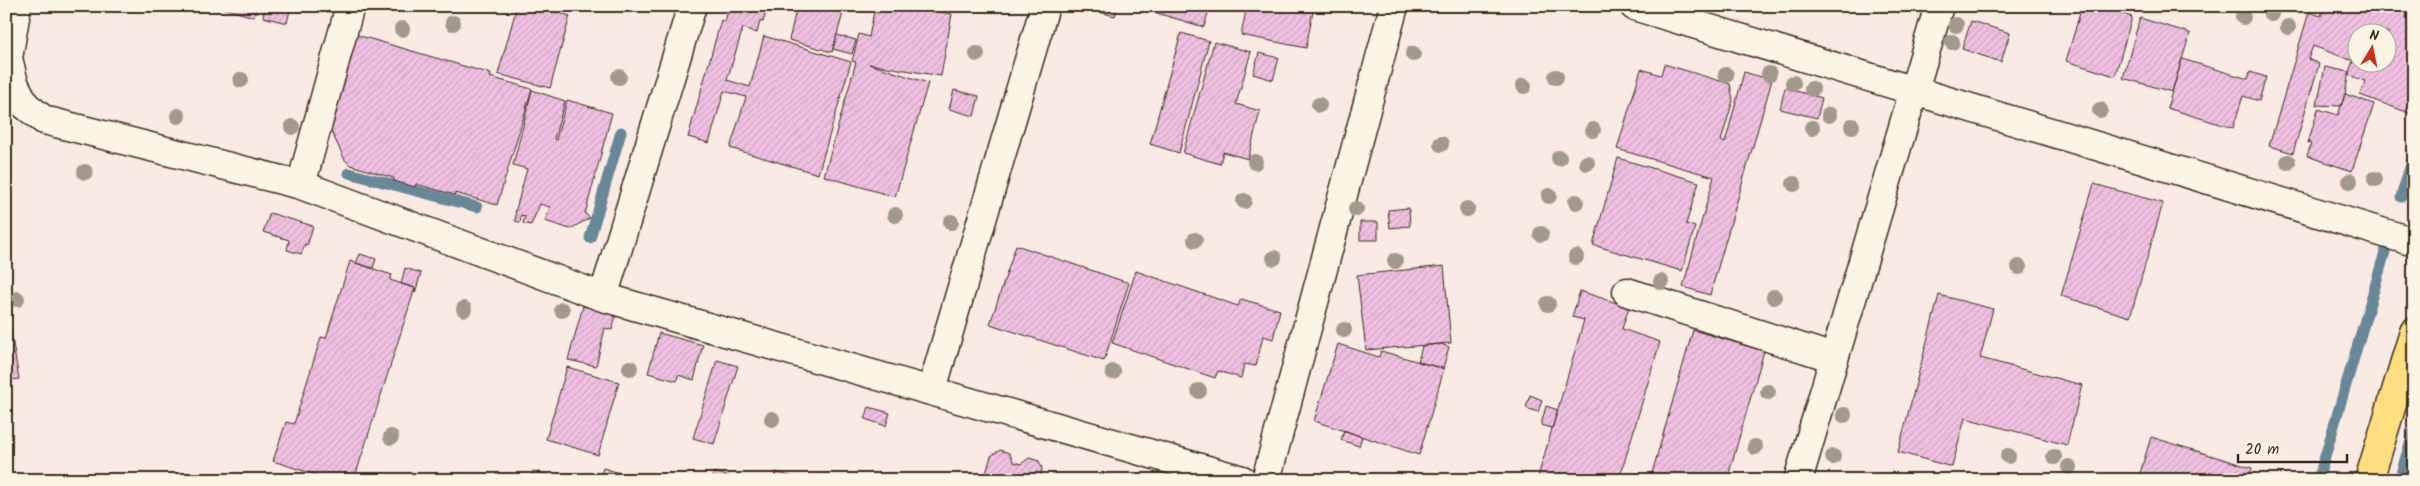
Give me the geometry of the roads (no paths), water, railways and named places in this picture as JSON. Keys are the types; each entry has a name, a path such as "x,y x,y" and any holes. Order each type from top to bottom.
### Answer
{"main road":[{"path":"2368,480 2414,332"}],"street":[{"path":"17,6 8,58 14,83 25,105 44,120 301,185 603,297 1242,480"},
{"path":"301,185 350,6"},
{"path":"603,297 692,6"},
{"path":"932,390 1045,6"},
{"path":"1266,480 1394,6"},
{"path":"1634,6 1666,11 1914,90 2414,242"},
{"path":"1798,480 1940,6"},
{"path":"1627,292 1834,358"}],"waterway":[{"path":"590,238 621,132"},
{"path":"2401,197 2414,154"},
{"path":"349,173 477,207"},
{"path":"2318,480 2385,252"},
{"path":"2399,480 2414,430"}]}
